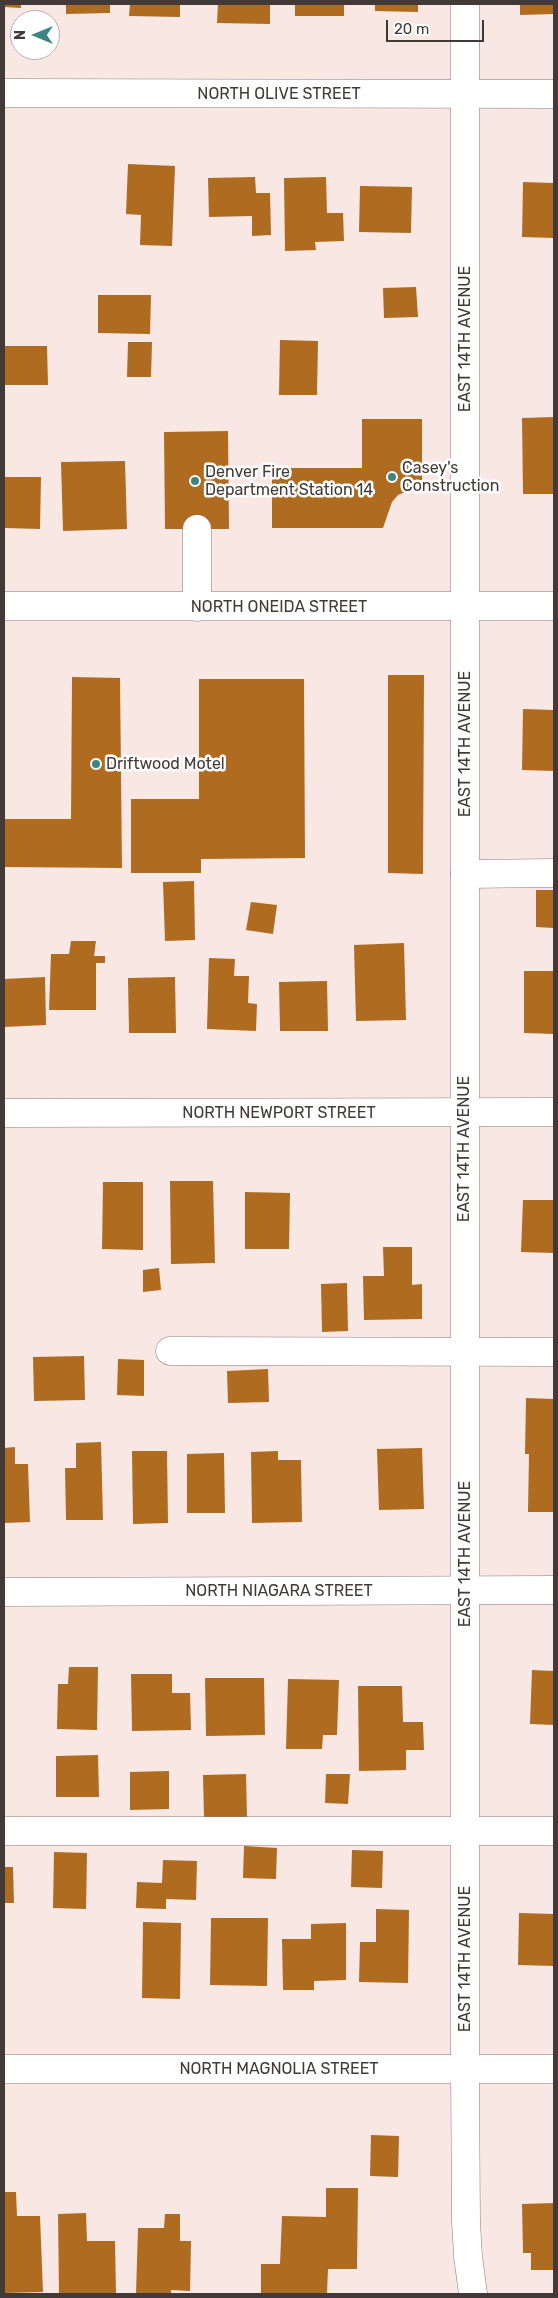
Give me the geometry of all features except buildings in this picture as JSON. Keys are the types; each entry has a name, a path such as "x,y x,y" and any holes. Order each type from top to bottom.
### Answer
{"street":[{"name":"EAST 14TH AVENUE","path":"465,4 465,2069 466,2222 473,2294"},
{"name":"NORTH OLIVE STREET","path":"4,93 554,94"},
{"path":"197,529 197,607"},
{"name":"NORTH ONEIDA STREET","path":"4,606 554,606"},
{"path":"466,874 554,873"},
{"name":"NORTH NEWPORT STREET","path":"4,1113 554,1112"},
{"path":"170,1351 554,1352"},
{"name":"NORTH NIAGARA STREET","path":"4,1592 554,1590"},
{"path":"4,1832 554,1831"},
{"name":"NORTH MAGNOLIA STREET","path":"4,2069 554,2069"}],"place":[{"name":"Casey's Construction","path":"392,477"},
{"name":"Denver Fire Department Station 14","path":"195,481"},
{"name":"Driftwood Motel","path":"96,764"}]}
